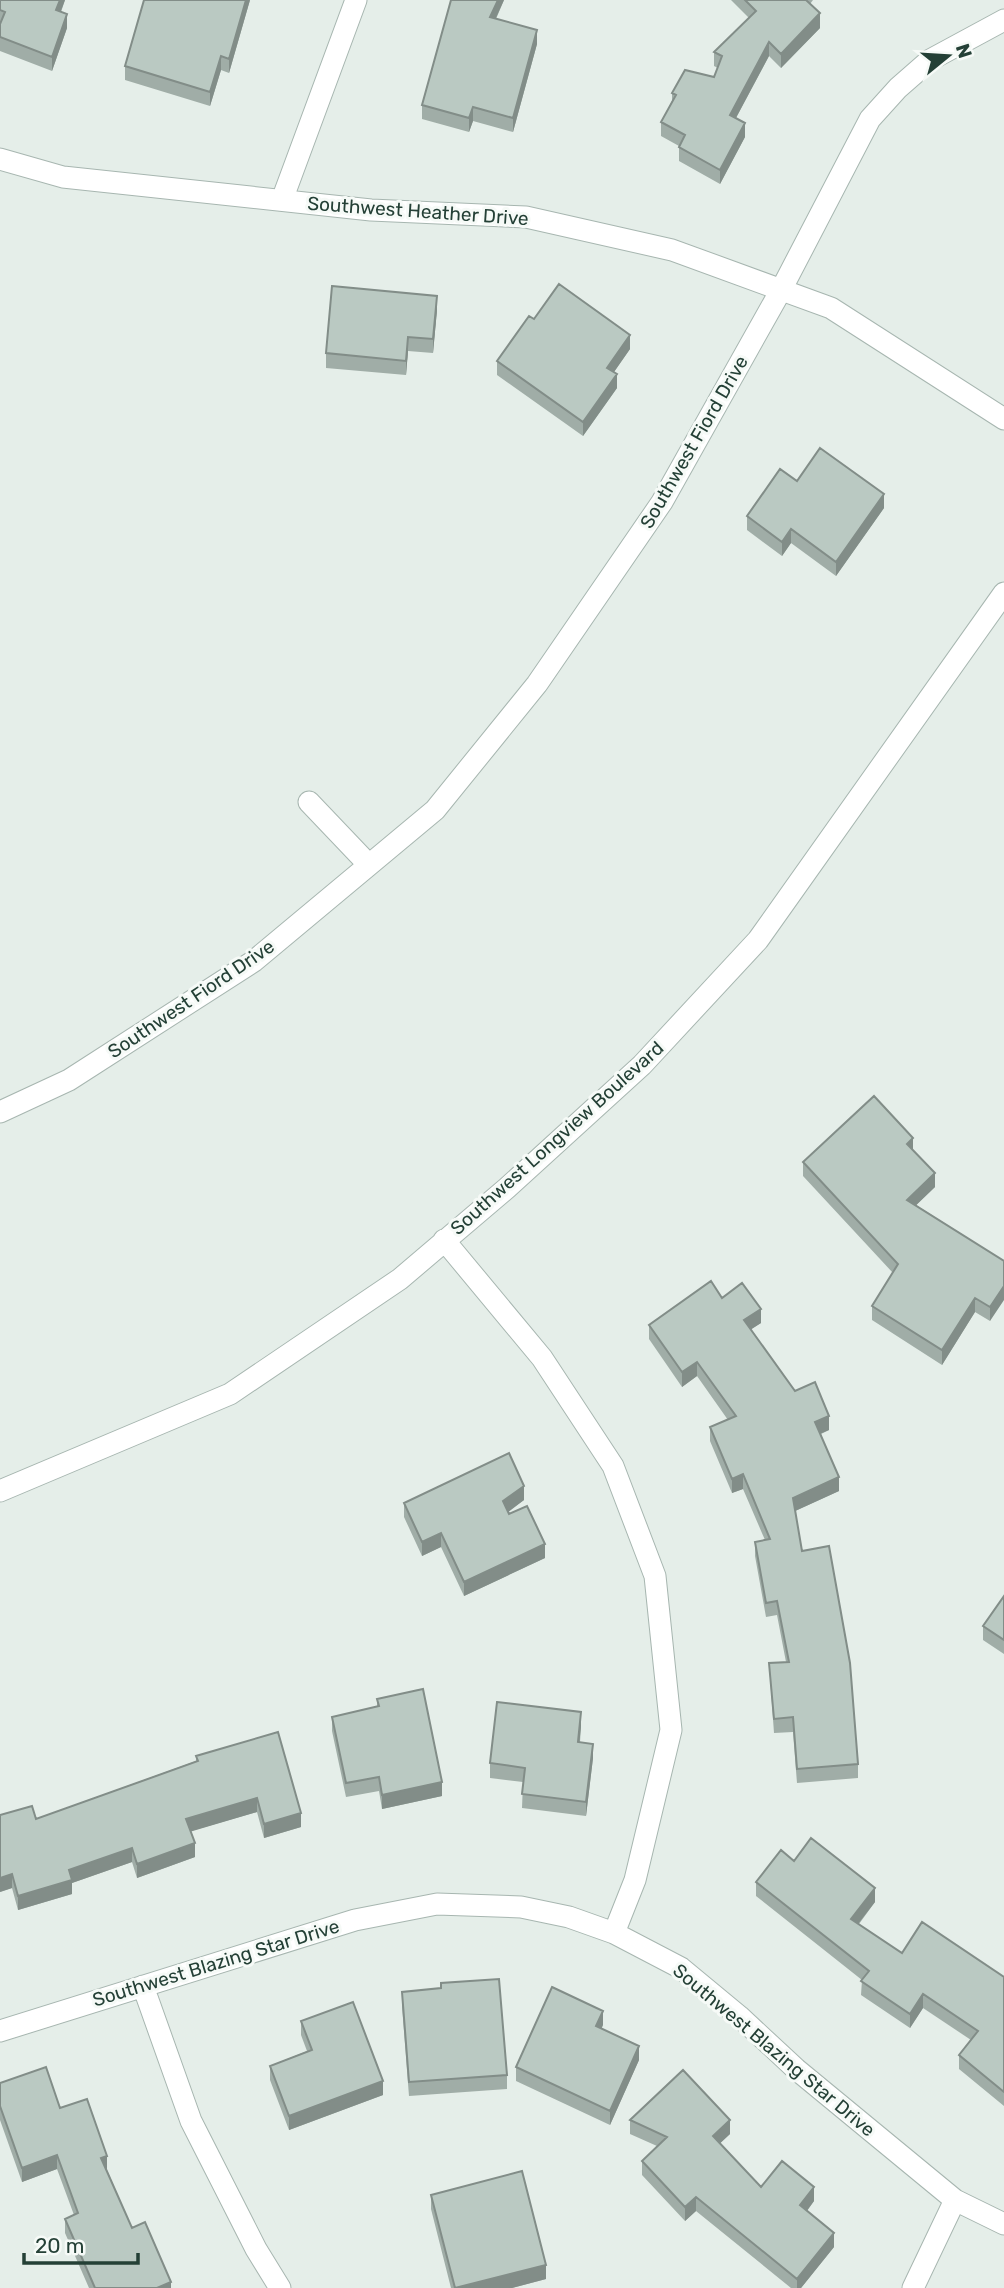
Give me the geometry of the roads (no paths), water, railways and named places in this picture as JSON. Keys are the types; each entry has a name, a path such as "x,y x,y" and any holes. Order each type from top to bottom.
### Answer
{"street":[{"path":"282,200 356,0"},
{"name":"Southwest Fiord Drive","path":"0,1112 69,1080 254,961 435,810 537,684 662,502 780,290 870,119 898,88 930,60 1004,20"},
{"name":"Southwest Heather Drive","path":"0,159 63,177 371,210 526,217 672,250 831,308 1004,419"},
{"name":"Southwest Longview Boulevard","path":"0,1491 230,1394 400,1279 507,1188 642,1065 758,940 1004,593"},
{"path":"309,802 369,865"},
{"path":"444,1240 542,1358 613,1466 655,1576 671,1730 635,1880 614,1933"},
{"name":"Southwest Blazing Star Drive","path":"0,2031 355,1920 437,1904 521,1907 569,1917 614,1933 681,1968 739,2016 796,2069 955,2200 1004,2224"},
{"path":"142,1986 191,2121 256,2249 280,2288"},
{"path":"913,2288 955,2200"}]}
